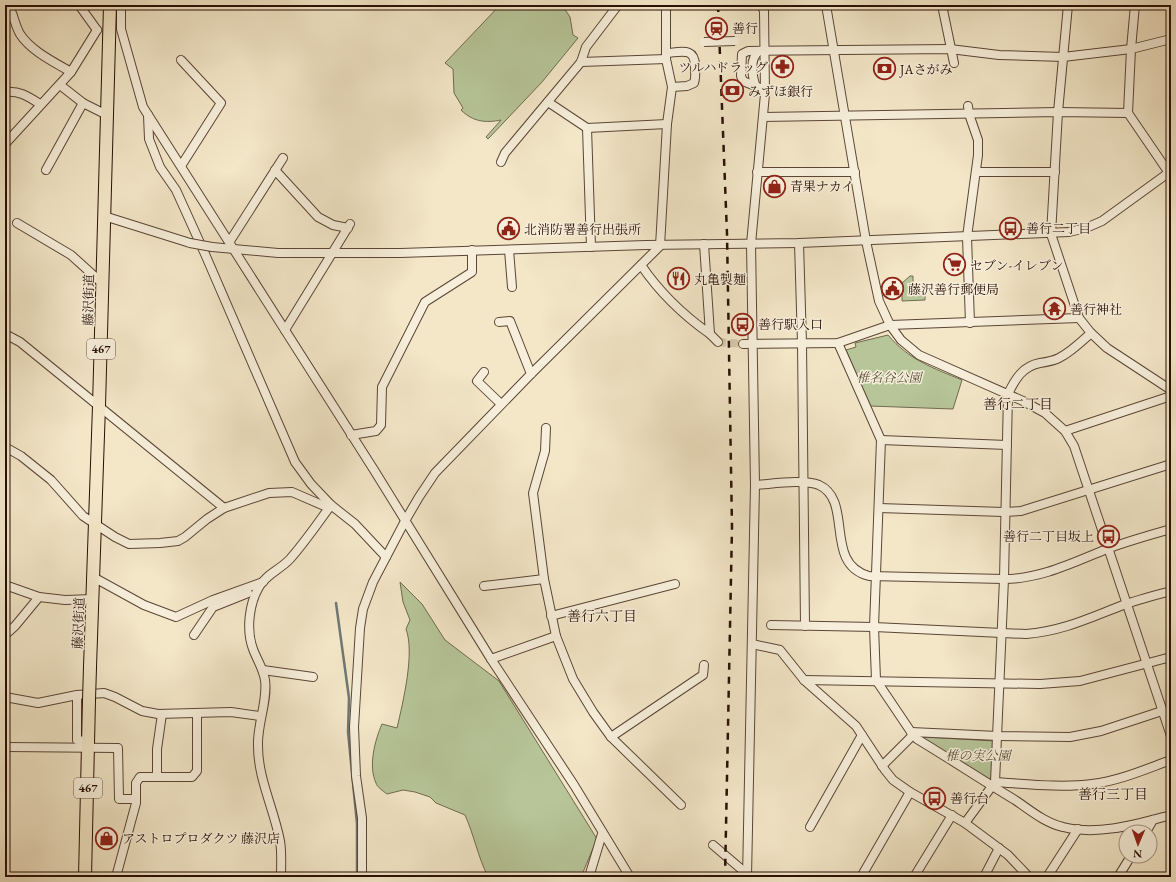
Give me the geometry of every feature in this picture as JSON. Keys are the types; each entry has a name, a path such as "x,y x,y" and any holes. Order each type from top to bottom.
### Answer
{"highway":[{"name":"藤沢街道","path":"89,744 89,700 110,5"},
{"name":"467","path":"85,877 89,744"}],"street":[{"path":"9,5 9,18 27,42 42,54 71,72"},
{"path":"79,5 96,30"},
{"path":"121,5 121,29 143,107 230,242 491,659 574,785 602,834 630,877"},
{"path":"500,162 505,153 581,62 586,47 618,5"},
{"path":"362,877 362,818 354,749 358,655 363,609 367,594 405,521 436,473 531,374 660,246 667,124 672,87 667,56 666,5"},
{"path":"747,875 755,485 747,344 751,244 766,90 762,51 764,11 762,5"},
{"path":"826,5 866,241 879,301 890,325 901,340 919,355 1008,394 1045,413 1065,431 1074,446 1171,736"},
{"path":"942,5 954,63"},
{"path":"1068,5 1058,112 1051,234 1079,318 1091,333 1107,348 1171,390"},
{"path":"104,216 190,243 234,250 278,253 509,250 866,241 1051,234 1086,228 1102,221 1170,172 1128,113 1135,5"},
{"path":"96,30 109,30"},
{"path":"5,144 40,104 71,72 96,30"},
{"path":"766,90 743,81 740,59 742,54 748,51 950,49 999,55 1063,57 1131,49 1171,39"},
{"path":"704,42 735,41"},
{"path":"756,87 753,79 753,59 762,51"},
{"path":"581,62 667,56 690,52 695,60 694,83 688,86 672,87"},
{"path":"181,166 221,104 182,60"},
{"path":"60,85 83,102 107,115"},
{"path":"5,92 13,90 25,94 40,104"},
{"path":"46,170 83,102"},
{"path":"548,102 586,128 667,124"},
{"path":"763,117 968,110 1128,113"},
{"path":"968,110 978,140 976,172 967,237 970,323"},
{"path":"148,114 149,139 160,167 176,190 257,371 287,446 295,462 330,507"},
{"path":"586,128 591,247"},
{"path":"230,242 283,158"},
{"path":"275,170 318,217 333,225 349,226 285,330"},
{"path":"757,172 855,172"},
{"path":"976,172 1055,172"},
{"path":"17,223 71,255 102,283"},
{"path":"799,243 802,343 805,626"},
{"path":"704,244 710,334"},
{"path":"351,435 376,431 381,425 382,387 425,302 472,272 472,250"},
{"path":"509,250 512,287"},
{"path":"641,265 652,281 685,317 710,334 718,342"},
{"path":"747,344 838,342 890,325 1079,318"},
{"path":"499,322 510,321 531,374"},
{"path":"965,823 993,784 998,736 1004,579 1004,512 1008,394 1015,381 1024,370 1031,366 1057,360 1067,354 1091,333"},
{"path":"5,334 20,342 224,508"},
{"path":"838,342 881,440 874,627 876,680 912,734 993,784 1051,823 1063,827 1078,829 1111,828 1171,815"},
{"path":"484,372 477,381 502,404"},
{"path":"1065,431 1171,396"},
{"path":"546,428 545,451 533,493 544,579 556,636 573,680 611,737 681,804"},
{"path":"881,440 1007,445"},
{"path":"5,447 21,456 51,480 83,516 129,544 170,542 184,537 224,508 269,493 283,491 299,494 330,507 355,524 386,557"},
{"path":"879,508 1004,512 1021,510 1171,464"},
{"path":"755,485 804,483 818,485 824,489 835,503 841,544 845,556 852,565 864,574 876,576 1004,579 1026,578 1044,573 1109,548 1171,529"},
{"path":"281,877 280,841 264,783 259,753 260,716 265,696 263,670 253,649 249,635 249,620 258,589 290,560 330,507"},
{"path":"93,578 144,605 176,617 213,600 264,582"},
{"path":"484,586 544,579"},
{"path":"552,616 675,584"},
{"path":"5,585 39,597 65,600 93,599"},
{"path":"194,635 212,607 258,589"},
{"path":"770,625 874,627 1026,634 1059,630 1127,604 1171,591"},
{"path":"5,635 15,626 39,597"},
{"path":"491,659 556,636"},
{"path":"752,644 780,650 804,680 848,718 862,735 893,780 910,792 965,823 1017,862 1029,877"},
{"path":"804,680 876,680 1040,684 1080,681 1171,658"},
{"path":"611,737 703,675 704,665"},
{"path":"263,670 313,677"},
{"path":"5,697 38,703 104,693 142,711 162,714 231,712 260,716"},
{"path":"77,696 77,740 89,744"},
{"path":"882,766 912,734 1051,738 1085,734 1162,711"},
{"path":"157,777 157,749 162,714"},
{"path":"116,877 136,799 136,783 140,777 192,777 197,772 197,714"},
{"path":"810,827 862,735"},
{"path":"5,747 89,744 118,748 119,799 136,799"},
{"path":"993,784 1074,786 1093,784 1125,776 1171,760"},
{"path":"861,877 910,792"},
{"path":"914,877 952,815"},
{"path":"1151,824 1153,820"},
{"path":"1047,877 1078,829"},
{"path":"589,877 602,834"},
{"path":"713,845 747,875"},
{"path":"984,877 999,848"},
{"path":"1118,877 1126,864"}],"green space":[{"path":"500,5 562,5 570,17 573,35 578,38 542,82 488,139 486,137 501,120 480,121 470,117 461,110 463,108 454,93 453,69 445,63"},
{"path":"910,276 913,276 913,284 925,284 925,300 902,301 902,283"},
{"name":"椎名谷公園","path":"888,335 896,344 913,357 931,367 962,380 953,409 870,406 846,350 856,347 855,343"},
{"path":"400,582 422,604 445,640 499,681 597,839 581,877 488,877 481,862 465,815 436,803 430,797 415,792 403,790 387,794 380,789 374,776 373,753 382,724 397,728 409,664 406,629 410,620 403,602"},
{"name":"椎の実公園","path":"923,738 994,741 991,780"}],"waterway":[{"path":"336,603 349,698 348,732 357,824 357,877"}],"tunnel":[{"path":"718,342 743,344"}],"railway":[{"path":"718,5 727,234 732,527 725,877"}],"place":[{"name":"善行","path":"717,28"},
{"name":"ツルハドラッグ","path":"783,67"},
{"name":"JAさがみ","path":"885,69"},
{"name":"みずほ銀行","path":"732,91"},
{"name":"青果ナカイ","path":"774,186"},
{"name":"善行二丁目","path":"1011,228"},
{"name":"北消防署善行出張所","path":"508,229"},
{"name":"セブン-イレブン","path":"954,265"},
{"name":"丸亀製麺","path":"679,279"},
{"name":"藤沢善行郵便局","path":"892,289"},
{"name":"善行神社","path":"1055,309"},
{"name":"善行駅入口","path":"743,324"},
{"name":"善行二丁目坂上","path":"1109,536"},
{"name":"善行台","path":"935,798"},
{"name":"アストロプロダクツ 藤沢店","path":"107,838"}],"district":[{"name":"善行二丁目","path":"1018,404"},
{"name":"善行六丁目","path":"602,616"},
{"name":"善行三丁目","path":"1113,794"}]}
